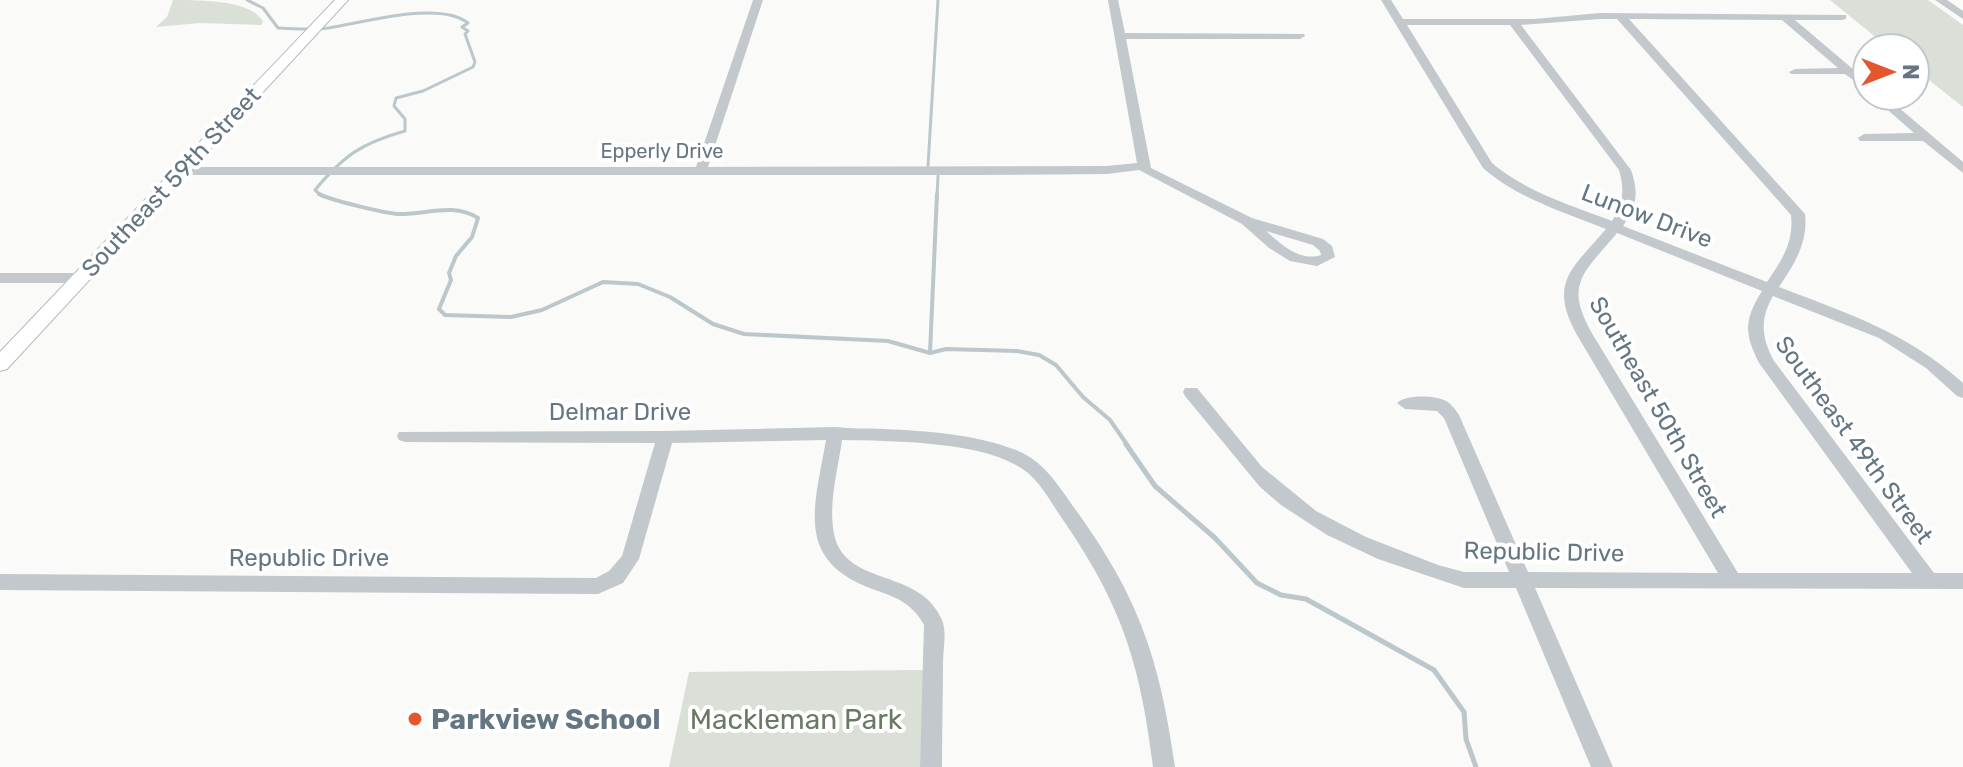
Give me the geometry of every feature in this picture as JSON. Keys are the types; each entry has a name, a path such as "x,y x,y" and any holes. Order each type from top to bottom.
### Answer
{"main road":[{"name":"Southeast 59th Street","path":"0,364 342,0"}],"street":[{"path":"701,170 758,0"},
{"path":"1113,0 1142,166 1149,175 1247,221 1318,242 1327,249 1328,257 1311,262 1292,256 1247,221"},
{"name":"Lunow Drive","path":"1386,0 1487,165 1517,188 1884,334 1932,364 1963,392"},
{"path":"1942,1 1963,3"},
{"path":"1942,1 1963,16"},
{"path":"1399,22 1513,22 1620,16 1842,17"},
{"name":"Southeast 49th Street","path":"1620,16 1798,214 1800,239 1771,289 1754,330 1767,363 1929,581"},
{"path":"1785,17 1849,71"},
{"name":"Southeast 50th Street","path":"1513,22 1629,177 1632,195 1572,283 1570,299 1574,314 1732,579"},
{"path":"1120,36 1300,36"},
{"path":"1795,72 1849,71"},
{"path":"1896,112 1963,169"},
{"path":"1864,138 1925,137"},
{"name":"Epperly Drive","path":"182,171 1078,170 1142,166"},
{"path":"0,278 81,278"},
{"name":"Republic Drive","path":"1191,392 1263,480 1317,520 1349,538 1431,571 1464,580 1963,581"},
{"path":"1405,403 1441,405 1451,415 1602,767"},
{"path":"835,433 825,528 830,549 851,573 918,598 934,624 931,767"},
{"name":"Delmar Drive","path":"405,436 665,437 835,433 908,437 1003,451 1027,463 1040,475 1097,552 1131,614 1148,670 1164,767"},
{"name":"Republic Drive","path":"0,582 598,586 616,577 630,559 665,437"}],"green space":[{"path":"173,0 237,5 249,9 263,22 261,25 200,23 156,27 167,17"},
{"path":"1830,0 1928,0 1963,25 1963,107 1931,82 1931,32 1869,32"},
{"name":"Mackleman Park","path":"924,670 920,767 669,767 689,672"}],"waterway":[{"path":"247,0 263,8 278,28 328,28 420,13 455,16 468,23 462,27 468,31 465,34 475,62 473,67 423,91 396,98 394,106 405,119 405,131 377,140 345,159 315,190 320,194"},
{"path":"928,166 938,0"},
{"path":"937,196 938,176"},
{"path":"320,194 391,213 449,210 478,218 472,237 456,256 449,273 451,280 439,309 445,315 511,317 542,310 603,282 638,284 670,297 713,324 744,334 888,341 930,353"},
{"path":"930,353 937,194"},
{"path":"930,353 946,349 1017,351 1039,355 1056,365 1083,397 1110,420 1128,446"},
{"path":"1126,444 1155,486 1215,538 1257,583 1281,595 1306,599 1434,670 1464,712 1466,739 1476,767"}],"place":[{"name":"Parkview School","path":"415,719"}]}
